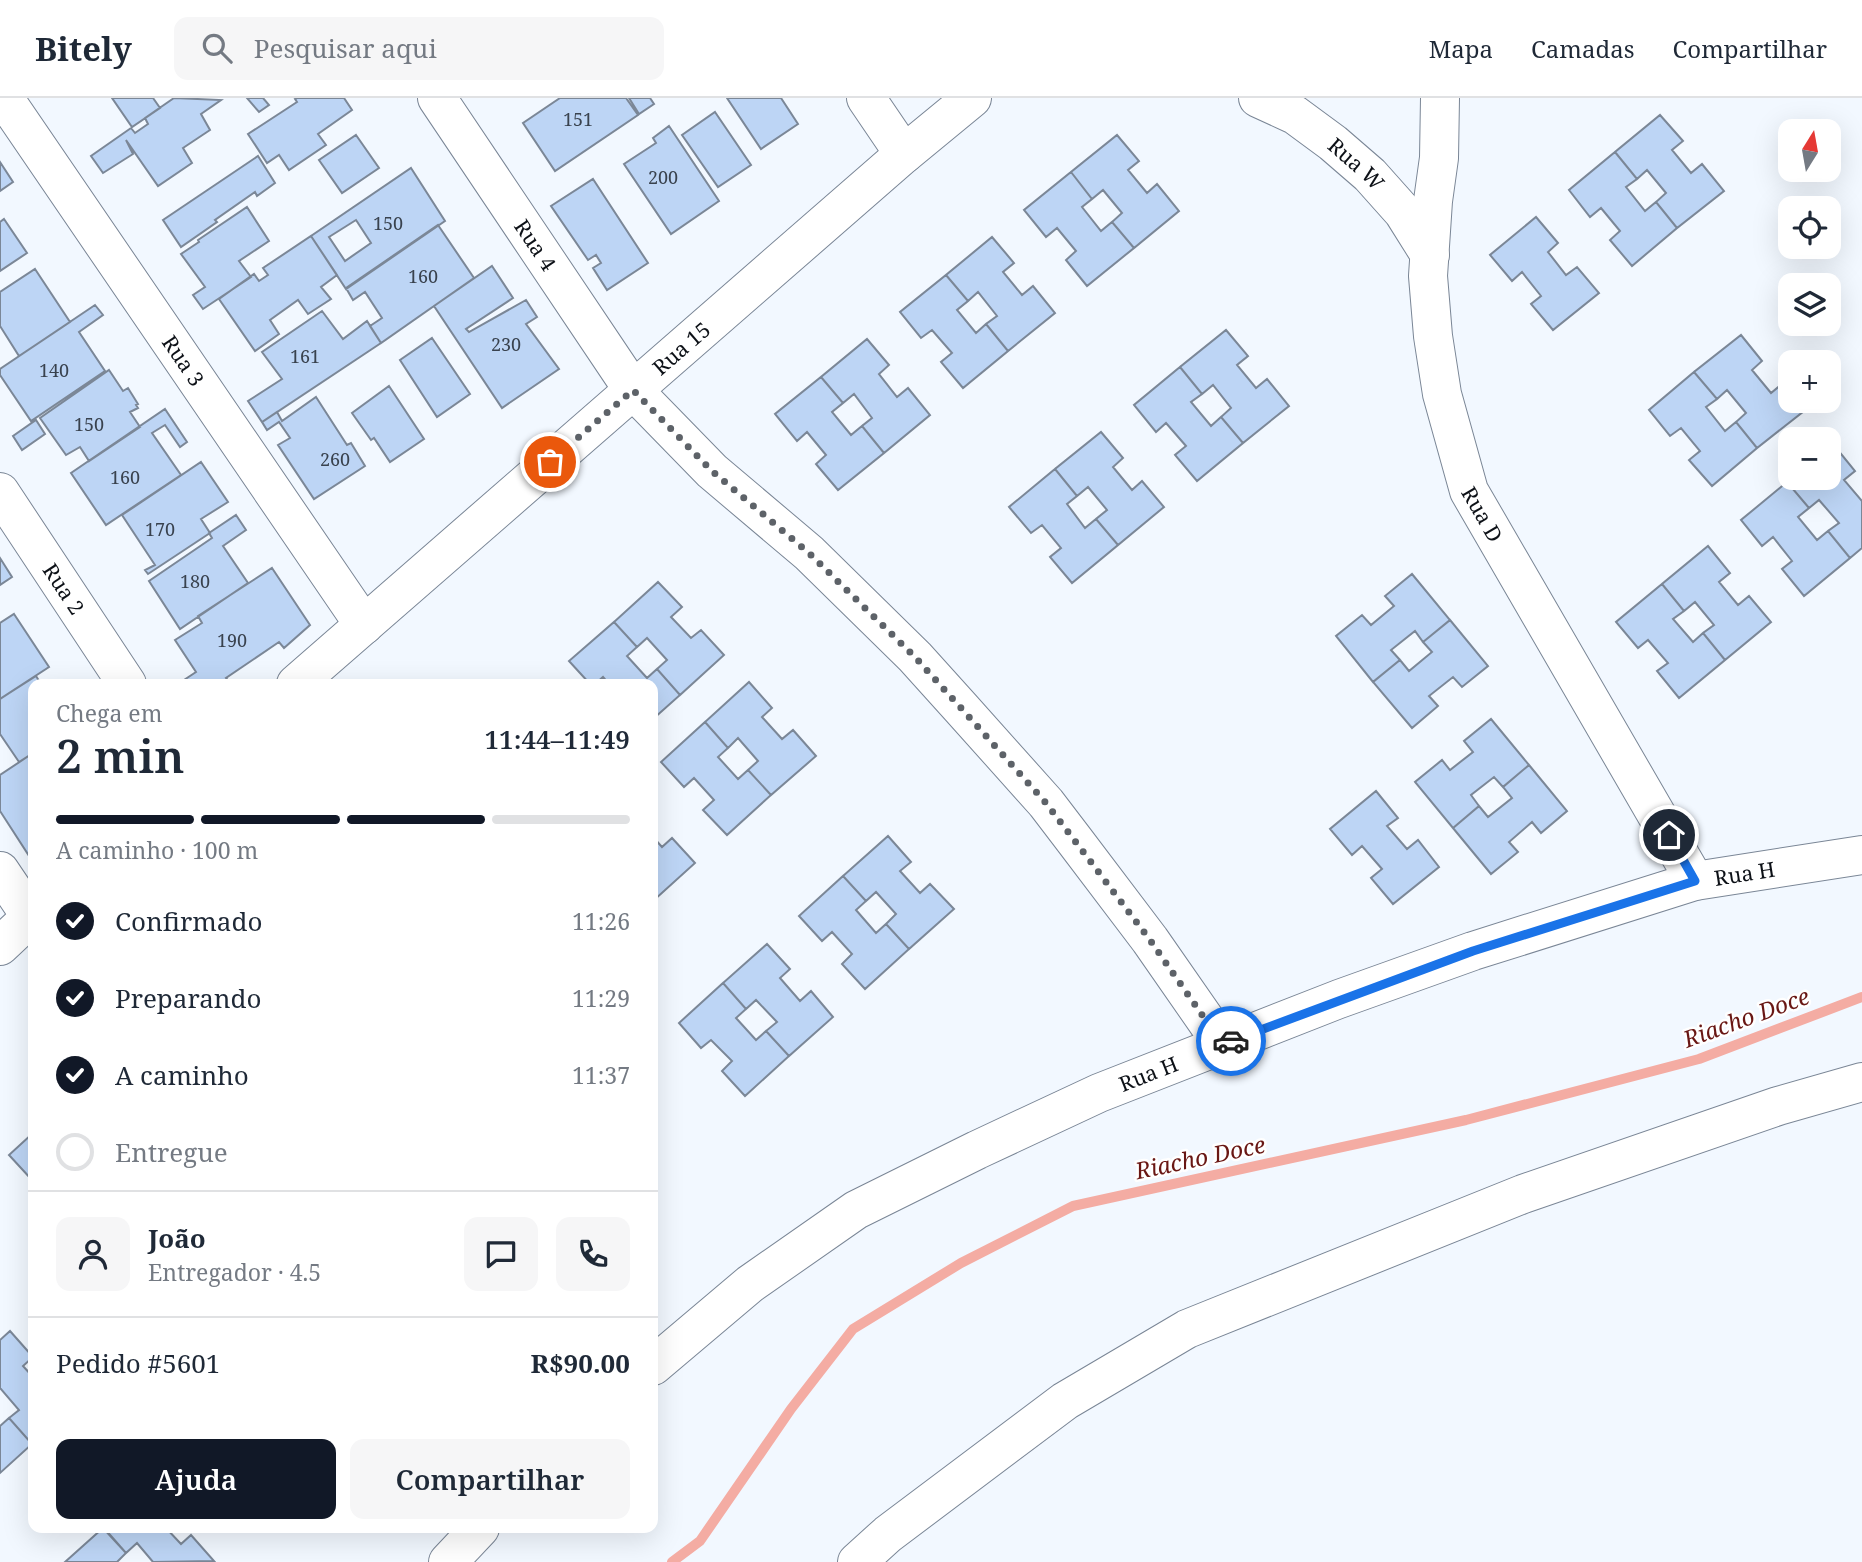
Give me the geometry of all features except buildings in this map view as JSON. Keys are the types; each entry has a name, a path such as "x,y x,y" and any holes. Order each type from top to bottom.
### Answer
{"street":[{"name":"Rua 3","path":"4,98 364,625"},
{"name":"Rua 4","path":"437,98 633,390 712,471 809,553 915,657 961,708 1046,803 1150,940 1223,1045"},
{"path":"866,98 904,154"},
{"name":"Rua 15","path":"302,679 904,154 972,98"},
{"name":"Rua W","path":"1258,98 1295,115 1370,175 1403,212 1430,255"},
{"name":"Rua D","path":"1440,98 1439,158 1428,276 1441,394 1469,491 1695,881"},
{"name":"Rua 2","path":"0,492 124,679"},
{"name":"Rua H","path":"658,1362 750,1284 856,1210 1099,1094 1473,951 1695,881 1862,855"},
{"path":"0,871 28,910"},
{"path":"0,946 28,920"},
{"path":"857,1562 888,1534 1065,1401 1186,1329 1523,1194 1778,1106 1862,1082"},
{"path":"448,1562 475,1533"}],"waterway":[{"name":"Riacho Doce","path":"672,1562 700,1541 791,1409 853,1329 961,1263 1073,1206 1466,1120 1699,1059 1862,997"}],"way so far":[{"path":"550,462 633,390 712,471 809,553 915,657 1046,803 1150,940 1223,1045 1231,1041"}],"route":[{"path":"1231,1041 1473,951 1695,881 1669,835"}]}
